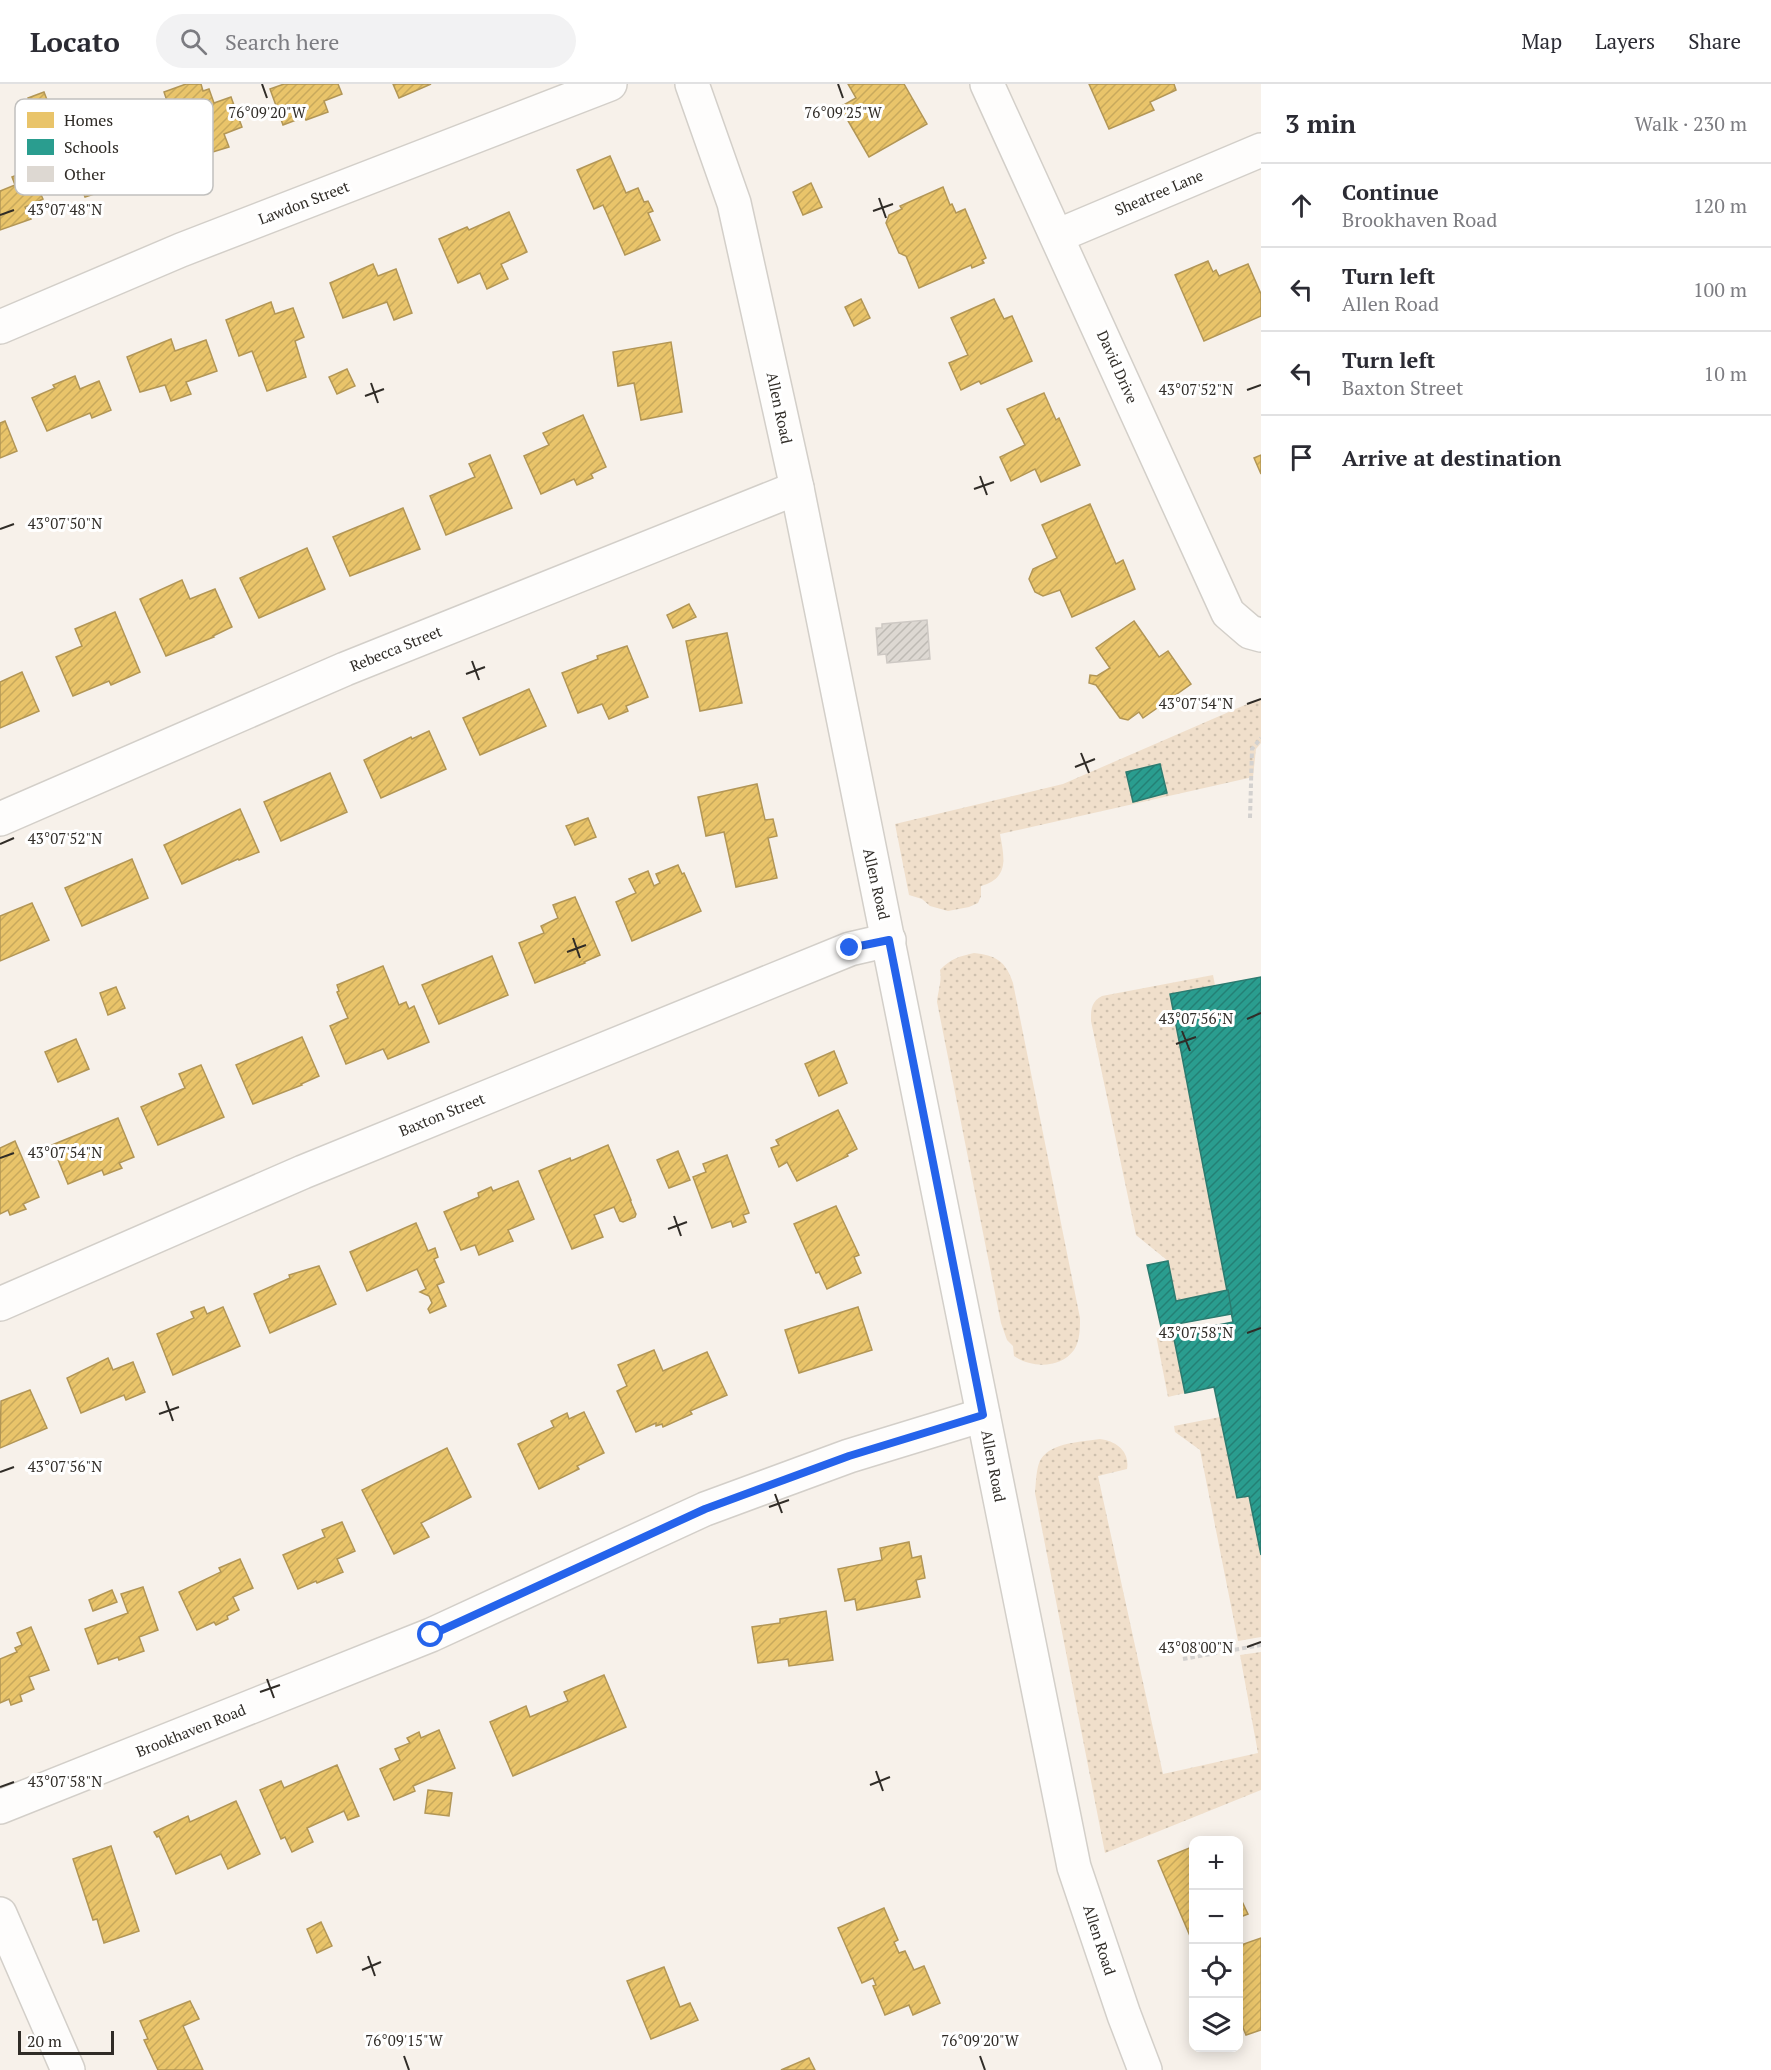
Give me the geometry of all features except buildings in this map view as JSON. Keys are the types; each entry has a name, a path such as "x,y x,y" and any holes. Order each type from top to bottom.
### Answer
{"street":[{"name":"Lawdon Street","path":"0,327 181,250 609,84"},
{"name":"Allen Road","path":"692,84 734,203 797,488 1074,1867 1124,2015 1136,2067"},
{"name":"David Drive","path":"987,84 1228,613 1250,633 1261,635"},
{"name":"Sheatree Lane","path":"1057,236 1261,150"},
{"name":"Rebecca Street","path":"0,819 345,669 797,488"},
{"name":"Baxton Street","path":"0,1304 358,1149 850,948 889,940"},
{"name":"Brookhaven Road","path":"0,1806 431,1635 705,1509 849,1456 983,1415"},
{"path":"0,1914 68,2070"}],"path":[{"path":"1250,819 1252,749 1261,738"},
{"path":"1183,1659 1261,1645"}],"shaded area":[{"path":"1261,698 1261,743 1256,749 1253,777 1000,834 1003,851 1001,872 997,878 981,886 978,903 969,907 948,911 930,906 922,899 909,895 895,824 1063,784","holes":["1160,764 1167,793 1133,802 1126,772"]},
{"path":"974,953 988,955 999,960 1007,969 1013,983 1080,1318 1079,1339 1074,1350 1061,1361 1045,1365 1029,1363 1014,1356 1013,1346 1007,1340 1001,1323 937,1002 940,970 955,958"},
{"path":"1213,975 1215,985 1171,994 1228,1290 1176,1301 1168,1261 1136,1235 1091,1013 1092,1006 1102,996"},
{"path":"1171,1326 1185,1393 1168,1397 1156,1335 1161,1327"},
{"path":"1220,1417 1237,1498 1249,1496 1261,1555 1261,1637 1238,1641 1200,1450 1175,1432 1174,1426"},
{"path":"1100,1439 1121,1448 1126,1457 1127,1469 1098,1476 1163,1774 1258,1753 1240,1655 1261,1652 1261,1790 1105,1853 1035,1493 1038,1466 1046,1453 1060,1446"}],"route":[{"path":"431,1635 705,1509 849,1456 983,1415 889,940 850,948"}]}
